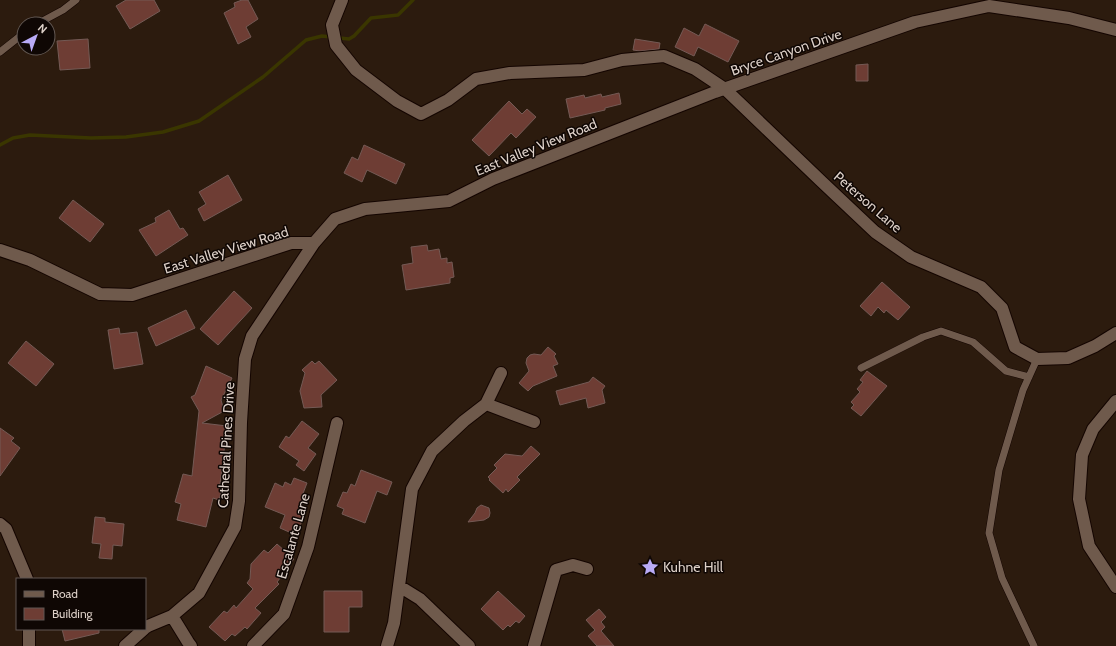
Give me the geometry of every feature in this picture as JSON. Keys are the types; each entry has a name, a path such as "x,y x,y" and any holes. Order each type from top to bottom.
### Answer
{"street":[{"name":"Bryce Canyon Drive","path":"342,0 332,25 336,45 356,70 397,101 421,114 448,100 476,80 510,73 584,70 622,60 664,56 695,69 726,89 915,22 989,6 1069,18 1116,30"},
{"name":"East Valley View Road","path":"0,250 30,260 100,294 132,295 291,243 314,243 335,219 365,209 449,201 493,179 726,89"},
{"name":"Peterson Lane","path":"726,89 876,232 911,257 981,287 1002,308 1015,347 1037,359"},
{"name":"Cathedral Pines Drive","path":"146,629 172,616 199,593 235,527 239,501 241,422 245,359 252,336 314,243"},
{"path":"1037,359 1068,358 1095,346 1116,333"},
{"path":"387,646 394,623 412,489 432,451 464,421 486,404 501,373"},
{"path":"1116,400 1093,429 1082,455 1079,499 1089,546 1116,587"},
{"path":"486,404 534,422"},
{"name":"Escalante Lane","path":"253,646 284,614 308,547 337,423"},
{"path":"0,524 6,529 27,578"},
{"path":"534,646 556,570 573,565 587,569"},
{"path":"399,586 420,599 469,646"},
{"path":"172,616 191,646"},
{"path":"29,630 29,646"},
{"name":"Cathedral Pines Drive","path":"124,646 144,630"}],"lane":[{"path":"51,16 63,10 76,0"},
{"path":"0,52 16,39"},
{"path":"861,368 923,337 941,331 973,342 1006,371 1029,377"},
{"path":"1034,646 1002,578 989,533 999,470 1023,390 1037,359"}],"building":[{"path":"126,0 154,0 160,11 130,29 116,6"},
{"path":"242,0 248,0 258,19 246,27 251,37 238,44 224,13 235,7 234,3"},
{"path":"705,24 739,41 728,62 698,47 694,56 675,47 684,28 699,36"},
{"path":"88,39 90,68 60,70 57,41"},
{"path":"635,39 660,43 659,49 640,51 633,50"},
{"path":"868,64 868,81 856,81 856,65"},
{"path":"619,93 621,104 605,108 605,110 570,118 566,99 584,95 585,98 601,94 602,97"},
{"path":"509,101 522,114 527,109 536,117 516,138 511,133 489,156 472,140"},
{"path":"364,145 405,164 396,184 367,170 362,182 344,173 352,157 358,160"},
{"path":"228,175 242,200 204,221 198,209 206,204 199,192"},
{"path":"73,200 104,224 90,242 59,218"},
{"path":"169,210 180,229 183,228 188,235 156,256 139,230 156,222 155,218"},
{"path":"427,245 428,251 439,249 441,259 447,258 447,263 452,262 454,277 450,278 450,283 406,290 402,265 413,263 411,247"},
{"path":"882,282 910,307 898,320 886,310 884,313 878,307 871,316 860,306"},
{"path":"234,291 252,308 218,345 200,329"},
{"path":"186,310 195,328 156,346 148,328"},
{"path":"119,328 120,334 137,332 143,364 114,369 108,330"},
{"path":"26,341 54,364 36,386 8,363"},
{"path":"548,347 556,354 554,356 558,364 553,366 557,376 533,386 528,391 519,383 529,371 526,363 527,358 534,354 541,355"},
{"path":"312,361 315,364 319,361 337,380 321,395 322,407 304,408 300,391 305,373 302,370"},
{"path":"206,366 232,378 221,400 224,411 202,423 227,426 220,484 223,485 219,500 213,498 206,527 177,520 181,504 175,502 183,474 192,476 199,411 191,397 195,395"},
{"path":"867,371 887,386 861,416 851,408 854,405 851,402 860,392 857,389 863,382 860,380"},
{"path":"593,377 605,386 602,390 605,403 588,408 586,398 560,405 556,391 589,382"},
{"path":"302,421 319,434 308,448 316,454 304,471 296,465 299,461 279,447 286,436 289,438"},
{"path":"0,428 14,438 11,441 20,448 0,476"},
{"path":"531,446 540,454 517,477 520,480 508,492 506,489 503,493 489,480 490,479 488,477 497,468 494,465 505,454 522,456"},
{"path":"361,470 392,482 387,495 377,491 365,523 342,514 344,509 337,506 343,492 347,493 351,484 355,486"},
{"path":"294,478 307,483 298,513 304,516 296,535 280,528 285,515 265,507 275,483 283,487 285,482 291,485"},
{"path":"481,505 489,508 489,517 484,520 468,522 477,508"},
{"path":"95,517 105,518 105,522 124,524 122,546 113,545 112,559 99,558 101,544 92,543"},
{"path":"277,544 294,559 280,575 281,577 277,582 279,584 255,608 261,613 247,629 245,627 235,636 232,634 225,641 209,627 224,611 227,613 234,605 236,608 253,589 247,583 250,579 251,564 264,550 268,553"},
{"path":"324,591 362,591 362,607 349,607 349,632 324,632"},
{"path":"498,591 525,616 519,623 516,621 510,627 508,625 503,630 481,609"},
{"path":"599,609 606,617 601,622 605,627 601,631 614,646 597,646 588,636 595,630 586,620"},
{"path":"62,630 99,630 99,633 65,641"}],"waterway":[{"path":"0,145 13,138 30,135 91,138 126,137 163,132 199,121 263,77 306,40 322,36 349,39 354,36 371,18 398,15 413,0"}],"place":[{"name":"Kuhne Hill","path":"650,567"}]}
